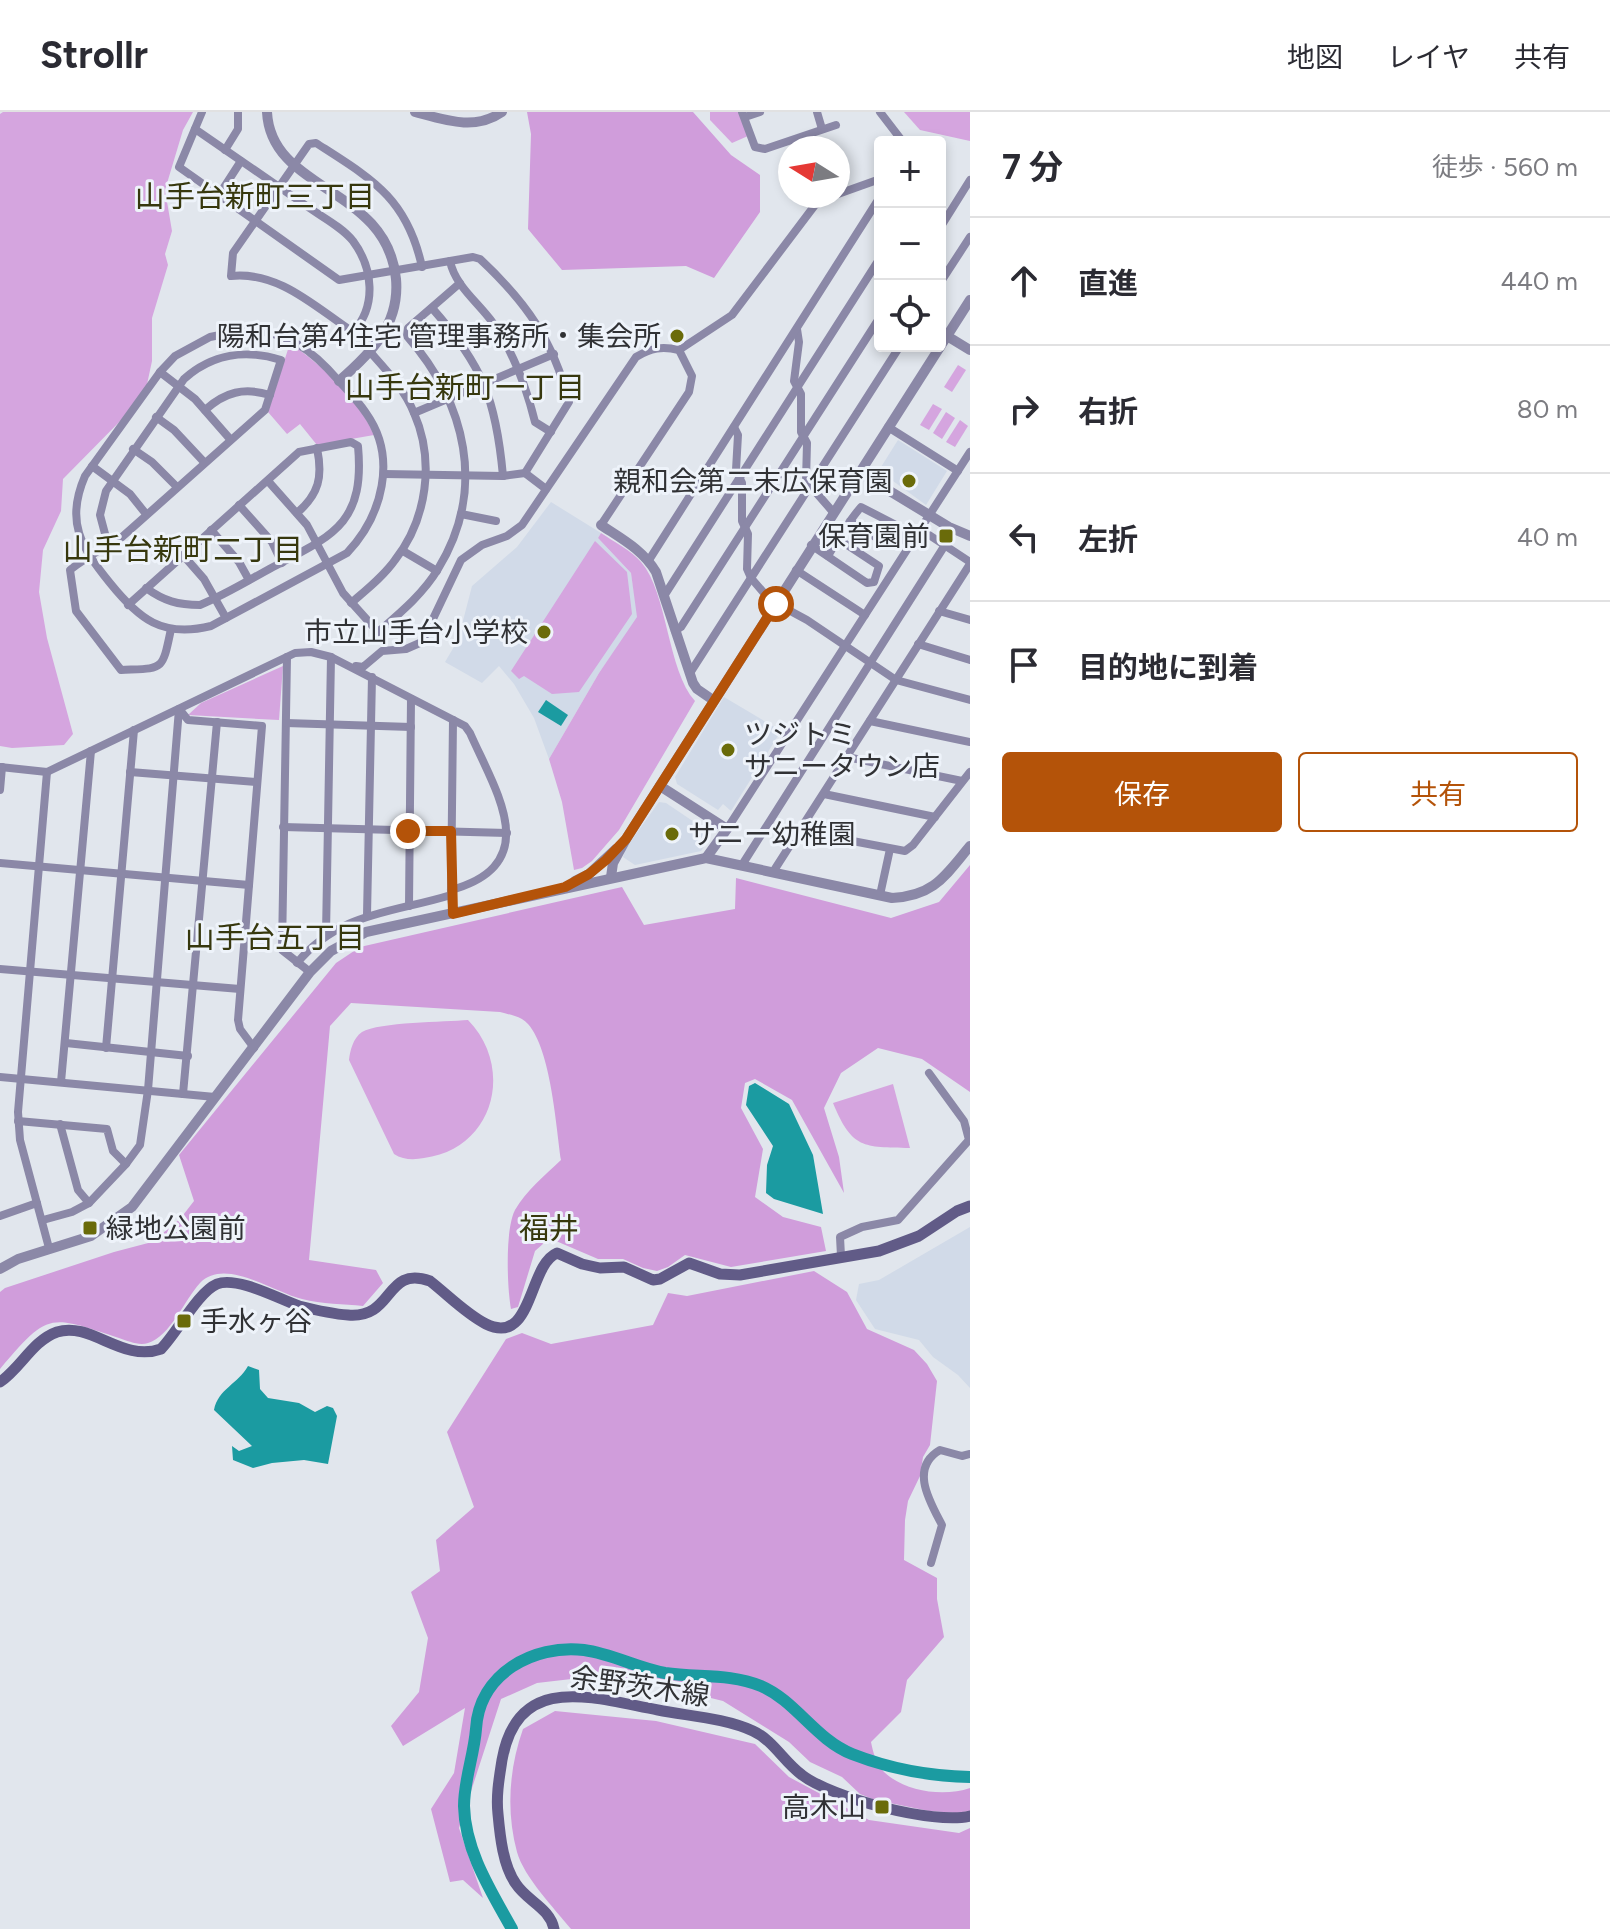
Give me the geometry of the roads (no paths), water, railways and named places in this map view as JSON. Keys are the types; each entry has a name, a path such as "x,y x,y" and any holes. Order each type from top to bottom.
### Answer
{"main road":[{"path":"0,1382 39,1343 57,1332 79,1331 140,1353 161,1349 206,1292 222,1283 237,1284 301,1306 357,1316 368,1315 376,1309 400,1281 411,1277 421,1278 430,1281 488,1325 501,1328 524,1314 542,1265 549,1256 557,1253 600,1268 624,1267 653,1280 689,1263 730,1276 879,1251 909,1240 970,1206"},
{"name":"余野茨木線","path":"554,1929 548,1914 514,1883 496,1793 506,1741 522,1712 536,1703 569,1697 611,1702 752,1730 766,1738 802,1776 830,1790 882,1807 914,1813 942,1817 970,1816"}],"street":[{"path":"202,112 179,167 339,280 473,257 480,259 521,299 554,354 569,402 525,473"},
{"path":"225,150 238,129 238,112"},
{"path":"267,112 274,144 294,165 368,217 385,240 395,272 396,300 388,327 371,353 339,381"},
{"path":"415,112 468,124 490,120 502,112"},
{"path":"760,112 744,114 755,147 765,149 836,125"},
{"path":"817,112 822,129"},
{"path":"880,112 898,136"},
{"path":"195,129 279,186 350,237 369,276 366,309 353,332 277,281 255,275 231,276 233,253 255,220 279,186 309,144 316,143 393,200 413,232 422,267"},
{"path":"219,195 241,161"},
{"path":"946,218 970,180"},
{"path":"850,190 874,181"},
{"path":"649,560 874,207"},
{"path":"351,666 363,667 382,651 406,649 422,642 461,560 482,545 507,536 522,525 636,357 649,349 666,347 679,350 732,315 813,208"},
{"path":"942,280 970,237"},
{"path":"450,261 452,273 492,322 518,368 535,422 551,432"},
{"path":"664,596 874,267"},
{"path":"268,481 307,525 351,603 378,632 422,591 446,554 461,514 466,476 458,421 450,398 438,375 407,336 408,328 460,283"},
{"path":"970,300 947,336 970,350"},
{"path":"432,308 458,337 485,383 499,432 503,476"},
{"path":"675,631 681,627 874,326"},
{"path":"797,329 799,342 794,381 801,394 801,432 807,443 806,481 833,512"},
{"path":"261,330 301,344 320,359 367,413 383,456 381,492 373,518 361,538 347,553 328,564 226,618 200,628 171,629 147,619 128,605 87,555 78,533 77,510 81,486 92,466 160,372 175,356 197,343 233,331 261,330"},
{"path":"679,350 692,376 689,392 601,525 649,560 697,689 713,700"},
{"path":"690,673 896,352"},
{"path":"611,877 613,863 626,839 936,352"},
{"path":"108,545 100,515 101,502 111,480 184,379 201,366 228,356 255,353 281,360 265,410 122,537 108,545 87,555 70,570 76,611 121,670 155,669 165,661 171,629"},
{"path":"351,603 377,581 403,551 418,520 426,475 421,432 414,413 401,389 371,353"},
{"path":"414,413 554,354"},
{"path":"160,372 205,410 230,439"},
{"path":"205,410 233,392 256,391 270,395"},
{"path":"156,417 174,430 204,462"},
{"path":"734,427 738,435 736,470 742,483 742,521 748,534 747,569 751,578 776,604 896,680 970,700"},
{"path":"888,427 958,471"},
{"path":"128,605 146,588 239,505 268,481 299,452 351,442 358,446 359,486 350,511 331,534 317,544 200,605 178,605 146,588"},
{"path":"297,513 314,496 319,485 321,475 317,448"},
{"path":"133,449 152,462 177,487"},
{"path":"706,858 970,452"},
{"path":"92,466 130,494 146,514"},
{"path":"384,474 503,476 525,473 546,489"},
{"path":"860,473 970,536"},
{"path":"239,505 272,542 282,563"},
{"path":"828,556 850,521 864,507 896,525 902,538 897,545 889,546 850,521"},
{"path":"461,514 496,521"},
{"path":"773,872 939,611 966,578 970,563 920,529"},
{"path":"211,530 239,562 249,580"},
{"path":"811,545 867,583 874,582 879,566 838,539"},
{"path":"742,865 945,545"},
{"path":"403,551 437,571"},
{"path":"183,555 204,579 226,618"},
{"path":"796,570 865,615"},
{"path":"939,611 970,620"},
{"path":"918,644 970,660"},
{"path":"0,790 1,767 47,772 295,653 311,652 331,657 465,726 506,815 504,851 490,871 451,893 367,915 326,934 297,963"},
{"path":"287,657 282,950 310,972"},
{"path":"326,934 331,657"},
{"path":"367,915 372,677"},
{"path":"409,906 411,699"},
{"path":"179,709 188,720 262,726 238,1020 240,1029 254,1048"},
{"path":"43,1220 72,1212 89,1203 140,1145 148,1090 179,709"},
{"path":"453,720 453,914"},
{"path":"870,721 970,742"},
{"path":"183,1094 217,722"},
{"path":"286,723 411,727"},
{"path":"106,1048 134,730"},
{"path":"61,1082 91,751"},
{"path":"847,757 962,781"},
{"path":"47,772 18,1121 20,1140 49,1248"},
{"path":"130,772 257,782"},
{"path":"800,831 905,851 970,772"},
{"path":"660,786 727,829"},
{"path":"824,794 935,817"},
{"path":"283,827 507,833"},
{"path":"565,887 589,874 626,839"},
{"path":"0,1269 18,1259 91,1236 132,1207 310,972 331,951 366,932 706,858 900,898 924,893 938,884 970,846"},
{"path":"880,895 890,849"},
{"path":"0,863 249,885"},
{"path":"0,969 240,989"},
{"path":"66,1043 188,1056"},
{"path":"841,1256 840,1237 862,1227 898,1220 969,1140 964,1121 929,1073"},
{"path":"0,1077 215,1097"},
{"path":"18,1121 107,1129 113,1151 126,1164"},
{"path":"60,1124 78,1190 89,1203"},
{"path":"0,1216 37,1203"},
{"path":"931,1563 942,1525 925,1490 923,1481 927,1462 940,1450 962,1456 970,1454"}],"water":[{"path":"546,700 568,715 561,726 538,712"},
{"path":"755,1083 789,1104 813,1155 823,1214 774,1199 766,1193 767,1165 773,1146 746,1105 749,1086"},
{"path":"248,1366 259,1370 260,1389 268,1398 299,1403 315,1412 327,1406 333,1408 337,1416 328,1464 304,1460 253,1468 233,1460 232,1446 239,1451 252,1446 214,1410 220,1397"}],"waterway":[{"path":"512,1929 474,1855 465,1823 464,1796 479,1710 487,1693 498,1678 512,1667 546,1652 584,1650 665,1673 725,1677 749,1682 785,1701 827,1739 852,1754 910,1771 970,1777"}],"place":[{"name":"陽和台第4住宅 管理事務所・集会所","path":"677,336"},
{"name":"親和会第二末広保育園","path":"909,481"},
{"name":"保育園前","path":"946,536"},
{"name":"市立山手台小学校","path":"544,632"},
{"name":"ツジトミ サニータウン店","path":"728,750"},
{"name":"サニー幼稚園","path":"672,834"},
{"name":"緑地公園前","path":"90,1228"},
{"name":"手水ヶ谷","path":"184,1321"},
{"name":"高木山","path":"882,1807"}],"district":[{"name":"山手台新町三丁目","path":"255,196"},
{"name":"山手台新町一丁目","path":"465,387"},
{"name":"山手台新町二丁目","path":"183,549"},
{"name":"山手台五丁目","path":"275,937"},
{"name":"福井","path":"549,1228"}]}
